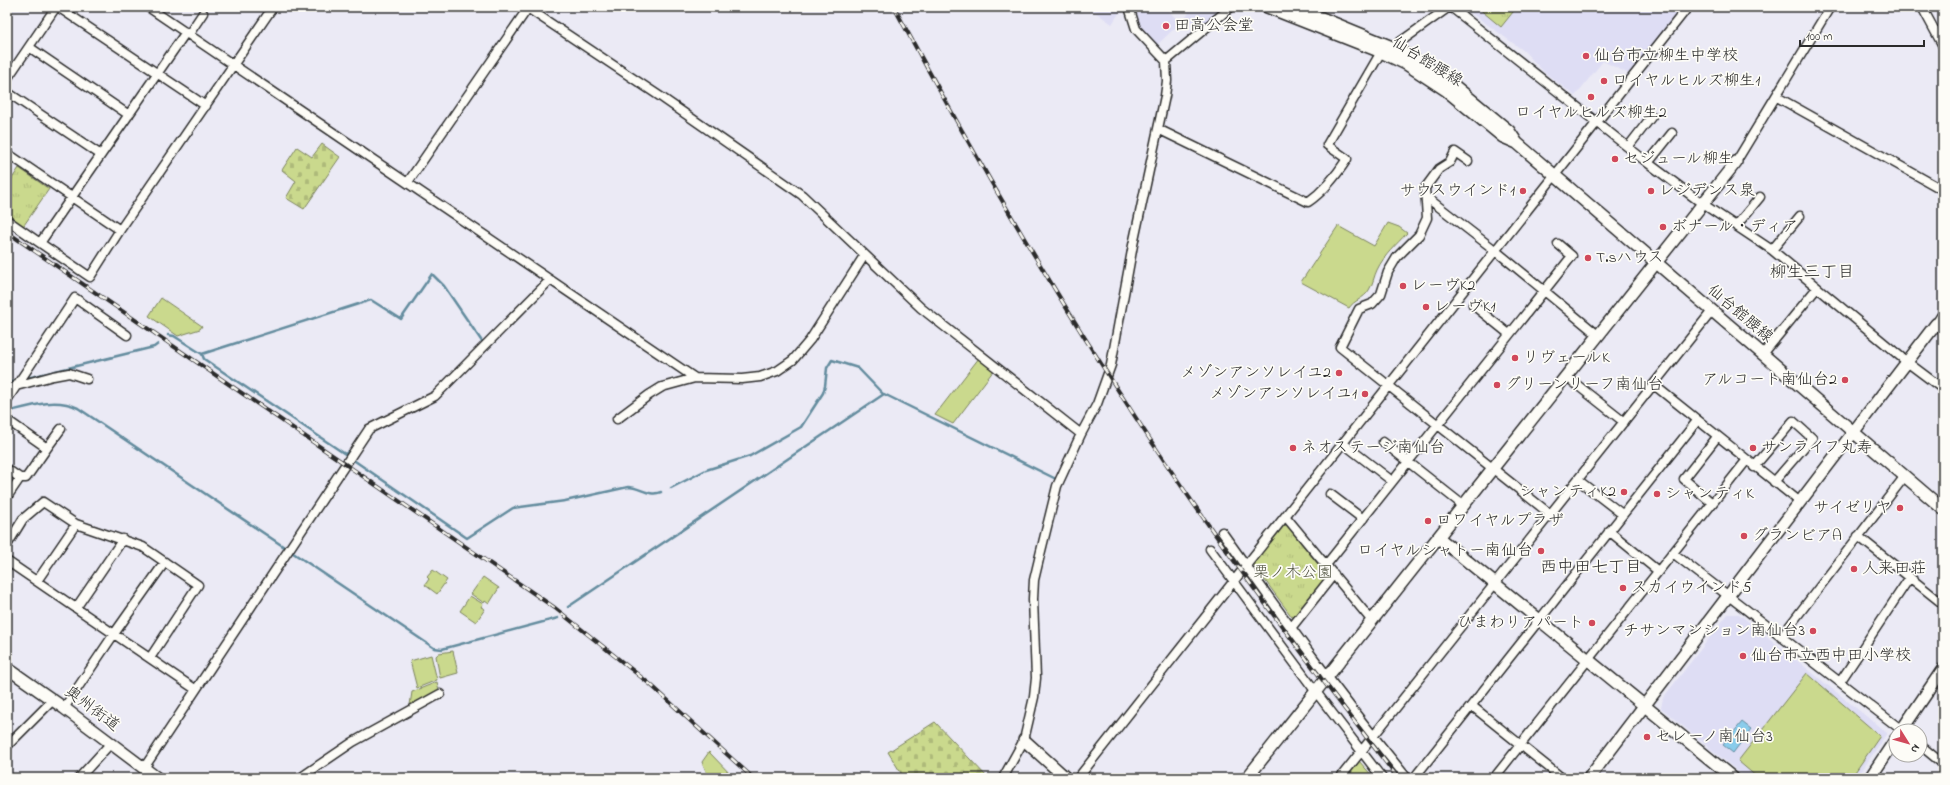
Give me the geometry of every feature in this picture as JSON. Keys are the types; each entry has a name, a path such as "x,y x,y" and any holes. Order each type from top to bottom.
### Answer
{"street":[{"path":"7,79 57,7 206,106"},
{"path":"148,7 695,378"},
{"path":"408,182 527,7 606,62 661,97 802,195 864,256 921,308 1081,434"},
{"path":"1003,778 1024,740 1034,697 1036,678 1033,599 1034,580 1057,486 1081,434 1097,404 1111,365 1133,245 1166,89 1166,61 1138,32 1132,20 1129,7"},
{"path":"1166,61 1231,7"},
{"name":"仙台館腰線","path":"1267,7 1381,52 1448,91 1503,137 1517,143"},
{"name":"仙台館腰線","path":"1295,7 1393,47 1445,78 1509,131 1517,143 1555,176 1943,509"},
{"path":"1078,778 1344,444 1688,7"},
{"path":"1248,778 1736,162 1777,97 1830,7"},
{"path":"1922,7 1943,46"},
{"path":"7,220 90,277 120,230 206,106 271,8"},
{"path":"1393,47 1448,8 1648,163 1703,204 1772,250 1907,362 1943,389"},
{"path":"40,243 157,73 203,13"},
{"path":"29,46 129,115"},
{"path":"1158,129 1308,202 1318,195 1338,173 1347,159 1327,145 1381,52"},
{"path":"7,92 101,155"},
{"path":"1777,97 1943,190"},
{"path":"1628,147 1652,116"},
{"path":"1648,163 1672,133"},
{"path":"1468,162 1455,152 1450,162 1439,169 1425,188 1427,218 1419,235 1398,257 1388,272 1381,294 1372,304 1359,309 1340,347 1550,514"},
{"path":"7,153 120,230"},
{"path":"1425,196 1496,251 1598,336"},
{"path":"1736,226 1760,197"},
{"path":"1772,250 1800,216"},
{"path":"1326,565 1572,256 1558,244"},
{"path":"616,419 662,387 695,378 742,379 760,377 777,371 793,360 810,340 864,256"},
{"path":"144,768 369,429 435,396 550,280"},
{"path":"1763,354 1817,288"},
{"path":"7,400 75,298 127,335"},
{"path":"1473,305 1509,334"},
{"path":"1340,778 1712,311"},
{"path":"1589,778 1854,432 1943,313"},
{"path":"19,381 69,373 86,379"},
{"path":"1566,377 1624,422"},
{"path":"1654,385 1754,467 1800,502"},
{"path":"7,420 47,448"},
{"path":"1414,778 1697,421"},
{"path":"1754,467 1793,421 1812,438 1774,482"},
{"path":"7,469 20,478 26,478 61,429"},
{"path":"1712,503 1684,479 1717,437"},
{"path":"1383,442 1464,506"},
{"path":"1344,444 1392,481"},
{"path":"1494,778 1746,460"},
{"path":"1781,637 1905,476"},
{"path":"7,497 20,478"},
{"path":"1578,480 1622,514"},
{"path":"1330,494 1362,519"},
{"path":"7,545 23,519 43,502 76,524 143,547 198,585 150,658"},
{"path":"1286,516 1372,621"},
{"path":"37,581 76,524"},
{"path":"1609,531 1658,571"},
{"path":"1222,532 1291,628 1373,736 1407,778"},
{"path":"1858,536 1943,604"},
{"path":"1439,538 1733,778"},
{"path":"76,608 123,539"},
{"path":"1210,548 1316,692 1382,778"},
{"path":"1673,553 1840,682 1889,723"},
{"path":"7,561 195,689"},
{"path":"64,708 164,562"},
{"path":"1291,628 1334,574"},
{"path":"1840,682 1910,578"},
{"name":"奥州街道","path":"7,668 64,708 157,778"},
{"path":"1908,723 1943,669"},
{"path":"300,778 353,742 440,694"},
{"path":"7,746 53,700"},
{"path":"1472,706 1562,778"},
{"path":"1024,740 1066,778"},
{"path":"79,778 111,743"},
{"path":"1870,778 1888,752"},
{"path":"1928,752 1943,764"}],"shaded area":[{"path":"1088,7 1123,7 1112,24"},
{"path":"1136,7 1170,7 1168,10 1180,23 1157,45 1144,33 1134,12"},
{"path":"1183,7 1228,7 1199,31 1186,17 1189,13"},
{"name":"仙台市立柳生中学校","path":"1463,7 1682,7 1629,74 1603,61 1575,96 1544,72 1524,51"},
{"name":"仙台市立西中田小学校","path":"1728,614 1739,614 1887,733 1857,778 1746,778 1661,708 1663,698"}],"green space":[{"path":"1477,7 1517,7 1501,27"},
{"path":"322,144 340,157 304,209 286,198 296,181 282,170 297,147 312,157"},
{"path":"19,168 49,189 22,228 7,218 7,186"},
{"path":"1388,223 1399,227 1407,233 1390,250 1383,260 1367,293 1349,308 1301,282 1338,226 1374,246"},
{"path":"161,298 202,326 200,329 178,336 149,316"},
{"path":"979,358 994,370 953,424 935,415"},
{"name":"栗ノ木公園","path":"1287,525 1328,577 1294,617 1292,617 1253,564 1283,526"},
{"path":"433,570 447,580 437,594 425,585 429,579 427,577"},
{"path":"483,577 499,588 489,604 485,601 484,603 471,594"},
{"path":"470,596 483,604 481,607 485,609 476,622 460,611"},
{"path":"453,651 458,673 440,678 436,656 439,653"},
{"path":"431,655 437,680 417,688 410,661"},
{"path":"1807,673 1880,736 1851,778 1758,778 1738,761"},
{"path":"437,682 439,690 410,705 412,692"},
{"path":"935,722 987,777 986,778 904,778 888,752"},
{"path":"709,752 734,778 709,778 702,762"},
{"path":"1359,761 1373,777 1372,778 1347,778"}],"water":[{"path":"1742,722 1751,729 1733,753 1723,745"}],"waterway":[{"path":"168,335 174,336 202,354 371,300 401,319 432,274 444,286 483,343"},
{"path":"23,379 154,347 158,344"},
{"path":"202,354 204,359 345,454 349,451"},
{"path":"671,488 706,470 750,456 801,427 823,393 827,368 832,360 858,368 883,394"},
{"path":"7,383 18,380"},
{"path":"568,607 884,394 1054,478"},
{"path":"7,412 34,405 51,403 60,403 78,408 434,648 442,649 558,618"},
{"path":"352,459 467,538 513,508 565,501 628,487 637,488 648,493 661,492"}],"railway":[{"path":"894,7 951,112 1010,215 1136,418 1230,556 1398,778"},
{"path":"7,232 555,608 651,685 753,778"}],"place":[{"name":"田高公会堂","path":"1166,26"},
{"name":"仙台市立柳生中学校","path":"1586,56"},
{"name":"ロイヤルヒルズ柳生1","path":"1604,81"},
{"name":"ロイヤルヒルズ柳生2","path":"1591,97"},
{"name":"セジュール柳生","path":"1615,159"},
{"name":"サウスウインド1","path":"1523,191"},
{"name":"レジデンス泉","path":"1651,191"},
{"name":"ボナール・ディア","path":"1663,227"},
{"name":"T.sハウス","path":"1588,258"},
{"name":"レーヴK2","path":"1403,286"},
{"name":"レーヴK1","path":"1426,307"},
{"name":"リヴェールK","path":"1515,358"},
{"name":"メゾンアンソレイユ2","path":"1339,373"},
{"name":"アルコート南仙台2","path":"1845,380"},
{"name":"グリーンリーフ南仙台","path":"1497,385"},
{"name":"メゾンアンソレイユ1","path":"1365,394"},
{"name":"ネオステージ南仙台","path":"1293,448"},
{"name":"サンライフ丸寿","path":"1753,448"},
{"name":"シャンティK2","path":"1624,492"},
{"name":"シャンティK","path":"1657,494"},
{"name":"サイゼリヤ","path":"1900,508"},
{"name":"ロワイヤルプラザ","path":"1428,521"},
{"name":"グランビアA","path":"1744,536"},
{"name":"ロイヤルシャトー南仙台","path":"1541,551"},
{"name":"人来田荘","path":"1854,569"},
{"name":"スカイウインド5","path":"1623,588"},
{"name":"ひまわりアパート","path":"1592,623"},
{"name":"チサンマンション南仙台3","path":"1813,631"},
{"name":"仙台市立西中田小学校","path":"1743,656"},
{"name":"セレーノ南仙台3","path":"1647,737"}],"district":[{"name":"柳生三丁目","path":"1812,272"},
{"name":"西中田七丁目","path":"1591,567"}]}
